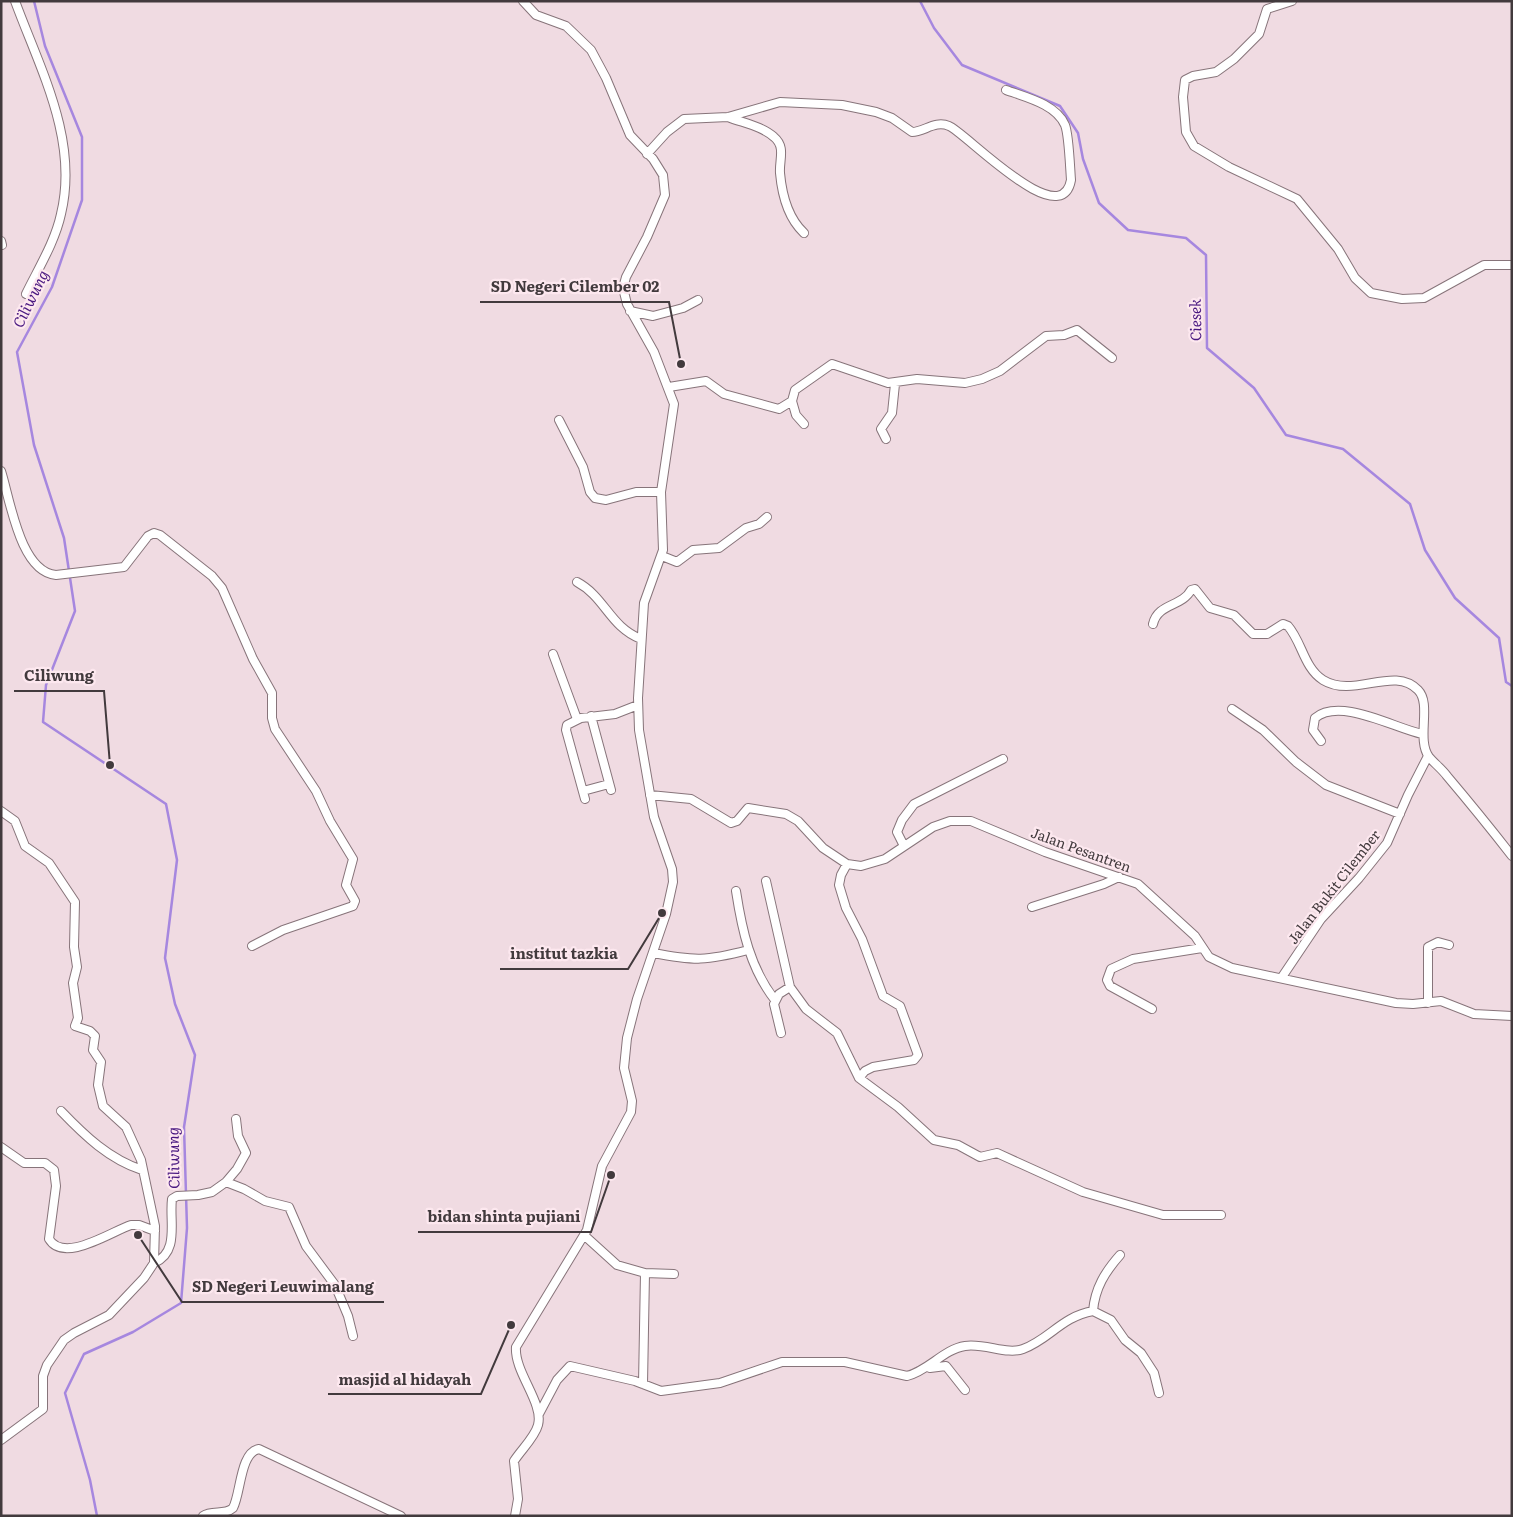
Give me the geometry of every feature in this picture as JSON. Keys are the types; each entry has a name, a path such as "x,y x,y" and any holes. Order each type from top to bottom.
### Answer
{"street":[{"path":"16,1 52,95 61,129 67,181 58,227 26,294"},
{"path":"523,1 536,15 566,26 591,50 606,78 630,135 663,175 665,192 647,236 624,282 624,295 630,311 651,346 669,387 674,412 661,492 662,556 645,599 638,705 639,730 650,795 658,832 673,875 668,905 637,999 625,1050 624,1072 631,1098 631,1112 602,1166 592,1217 585,1236 517,1344 518,1362 539,1414"},
{"path":"1292,1 1267,9 1258,34 1234,59 1216,72 1193,76 1185,80 1183,96 1186,132 1194,146 1229,167 1292,195 1303,203 1338,249 1355,278 1371,293 1402,299 1424,298 1484,265 1512,264"},
{"path":"647,154 667,132 684,118 728,117 774,103 822,103 842,105 886,115 912,132 936,124 945,124 960,132 998,167 1025,184 1050,196 1061,194 1070,183 1065,126 1057,115 1043,104 1006,90"},
{"path":"728,117 765,130 778,141 782,152 780,171 785,199 793,219 804,233"},
{"path":"630,311 653,316 683,308 698,300"},
{"path":"804,424 796,415 792,401 795,390 832,364 872,379 896,384 917,379 965,383 982,379 1006,368 1041,338 1064,335 1077,330 1112,358"},
{"path":"669,387 703,380 724,394 775,408 782,408 792,401"},
{"path":"886,439 881,429 892,413 896,384"},
{"path":"559,420 583,467 590,492 595,498 606,500 636,492 661,492"},
{"path":"1,471 14,519 31,559 46,573 56,575 124,567 148,536 156,533 217,581 231,605 253,659 272,693 274,730 316,790 330,821 352,856 346,885 355,901 353,906 283,930 252,946"},
{"path":"662,556 677,562 693,550 719,548 746,528 759,524 767,517"},
{"path":"578,582 597,597 620,627 641,639"},
{"path":"1153,624 1160,611 1185,600 1194,589 1210,608 1235,616 1252,633 1265,634 1281,625 1287,625 1312,669 1327,682 1352,687 1396,679 1417,689 1422,698 1422,734 1428,756 1446,774 1509,849 1512,856"},
{"path":"553,654 577,719"},
{"path":"591,716 610,787 584,795 566,730 567,725 577,719 591,716 614,714 638,705"},
{"path":"1232,708 1257,725 1302,767 1326,785 1400,814"},
{"path":"1320,741 1313,730 1315,718 1321,714 1338,711 1354,712 1422,734"},
{"name":"Jalan Bukit Cilember","path":"1282,977 1321,919 1390,839 1428,756"},
{"path":"904,846 897,832 911,807 1003,759"},
{"path":"650,795 691,799 731,823 737,821 744,811 749,808 783,812 798,821 821,847 847,864 841,875 839,885 846,908 862,938 883,996 900,1006 918,1055 914,1060 869,1069 859,1078"},
{"path":"1,811 16,821 25,846 48,863 76,902 74,947 77,967 73,983 78,1018 75,1027 90,1031 95,1036 93,1050 101,1064 98,1085 101,1102 109,1113 126,1127 141,1160 155,1231 154,1263 144,1278 116,1309 99,1321 74,1333 58,1347 47,1365 43,1376 43,1409 1,1440"},
{"name":"Jalan Pesantren","path":"847,864 861,866 874,864 933,827 950,821 966,820 1005,833 1045,852 1138,884 1195,936 1211,958 1232,968 1396,1002 1446,1002 1474,1014 1512,1016"},
{"path":"1032,907 1104,884 1119,876"},
{"path":"766,881 790,987 806,1009 837,1033 859,1078 898,1107 934,1140 958,1145 978,1157 986,1157 997,1153 1083,1192 1163,1214 1221,1215"},
{"path":"736,891 748,950 760,977 775,1000 774,1010 781,1033"},
{"path":"1428,1003 1428,947 1432,943 1438,942 1449,945"},
{"path":"1152,1009 1110,986 1107,980 1111,969 1133,959 1202,948"},
{"path":"653,953 693,960 713,959 748,950"},
{"path":"775,1000 790,987"},
{"path":"61,1111 97,1146 125,1163 142,1170"},
{"path":"154,1263 163,1259 170,1244 172,1200 177,1196 212,1192 226,1182 237,1169 246,1153 238,1136 236,1119"},
{"path":"1,1147 24,1163 45,1163 54,1170 56,1186 49,1239 55,1245 67,1248 81,1246 135,1225 155,1231"},
{"path":"226,1182 244,1189 265,1201 289,1207 306,1246 335,1285 348,1316 353,1336"},
{"path":"585,1236 617,1265 646,1273 674,1274"},
{"path":"1093,1311 1095,1295 1103,1277 1120,1255"},
{"path":"643,1384 646,1273"},
{"path":"515,1516 518,1499 514,1461 538,1426 539,1414 559,1377 570,1366 661,1390 720,1383 782,1362 845,1362 907,1376 964,1346 989,1346 1011,1351 1022,1350 1075,1315 1093,1311 1109,1318 1125,1340 1141,1353 1154,1373 1159,1393"},
{"path":"925,1367 946,1366 965,1390"},
{"path":"203,1516 208,1512 227,1513 233,1508 247,1459 250,1453 259,1449 400,1516"}],"waterway":[{"name":"Ciliwung","path":"34,1 45,46 82,137 82,200 52,287 17,352 34,445 64,538 75,611 46,685 43,722 166,804 177,860 165,958 175,1004 195,1055 184,1127 187,1228 181,1303 133,1332 84,1354 65,1393 90,1480 97,1516"},
{"name":"Ciesek","path":"920,1 934,28 962,65 1060,106 1078,133 1083,159 1099,203 1128,230 1186,238 1206,255 1207,348 1254,388 1286,435 1343,449 1410,504 1425,550 1455,598 1499,638 1506,682 1512,686"}],"place":[{"name":"SD Negeri Cilember 02","path":"681,364"},
{"name":"Ciliwung","path":"110,765"},
{"name":"institut tazkia","path":"662,913"},
{"name":"bidan shinta pujiani","path":"611,1175"},
{"name":"SD Negeri Leuwimalang","path":"138,1235"},
{"name":"masjid al hidayah","path":"511,1325"}]}
